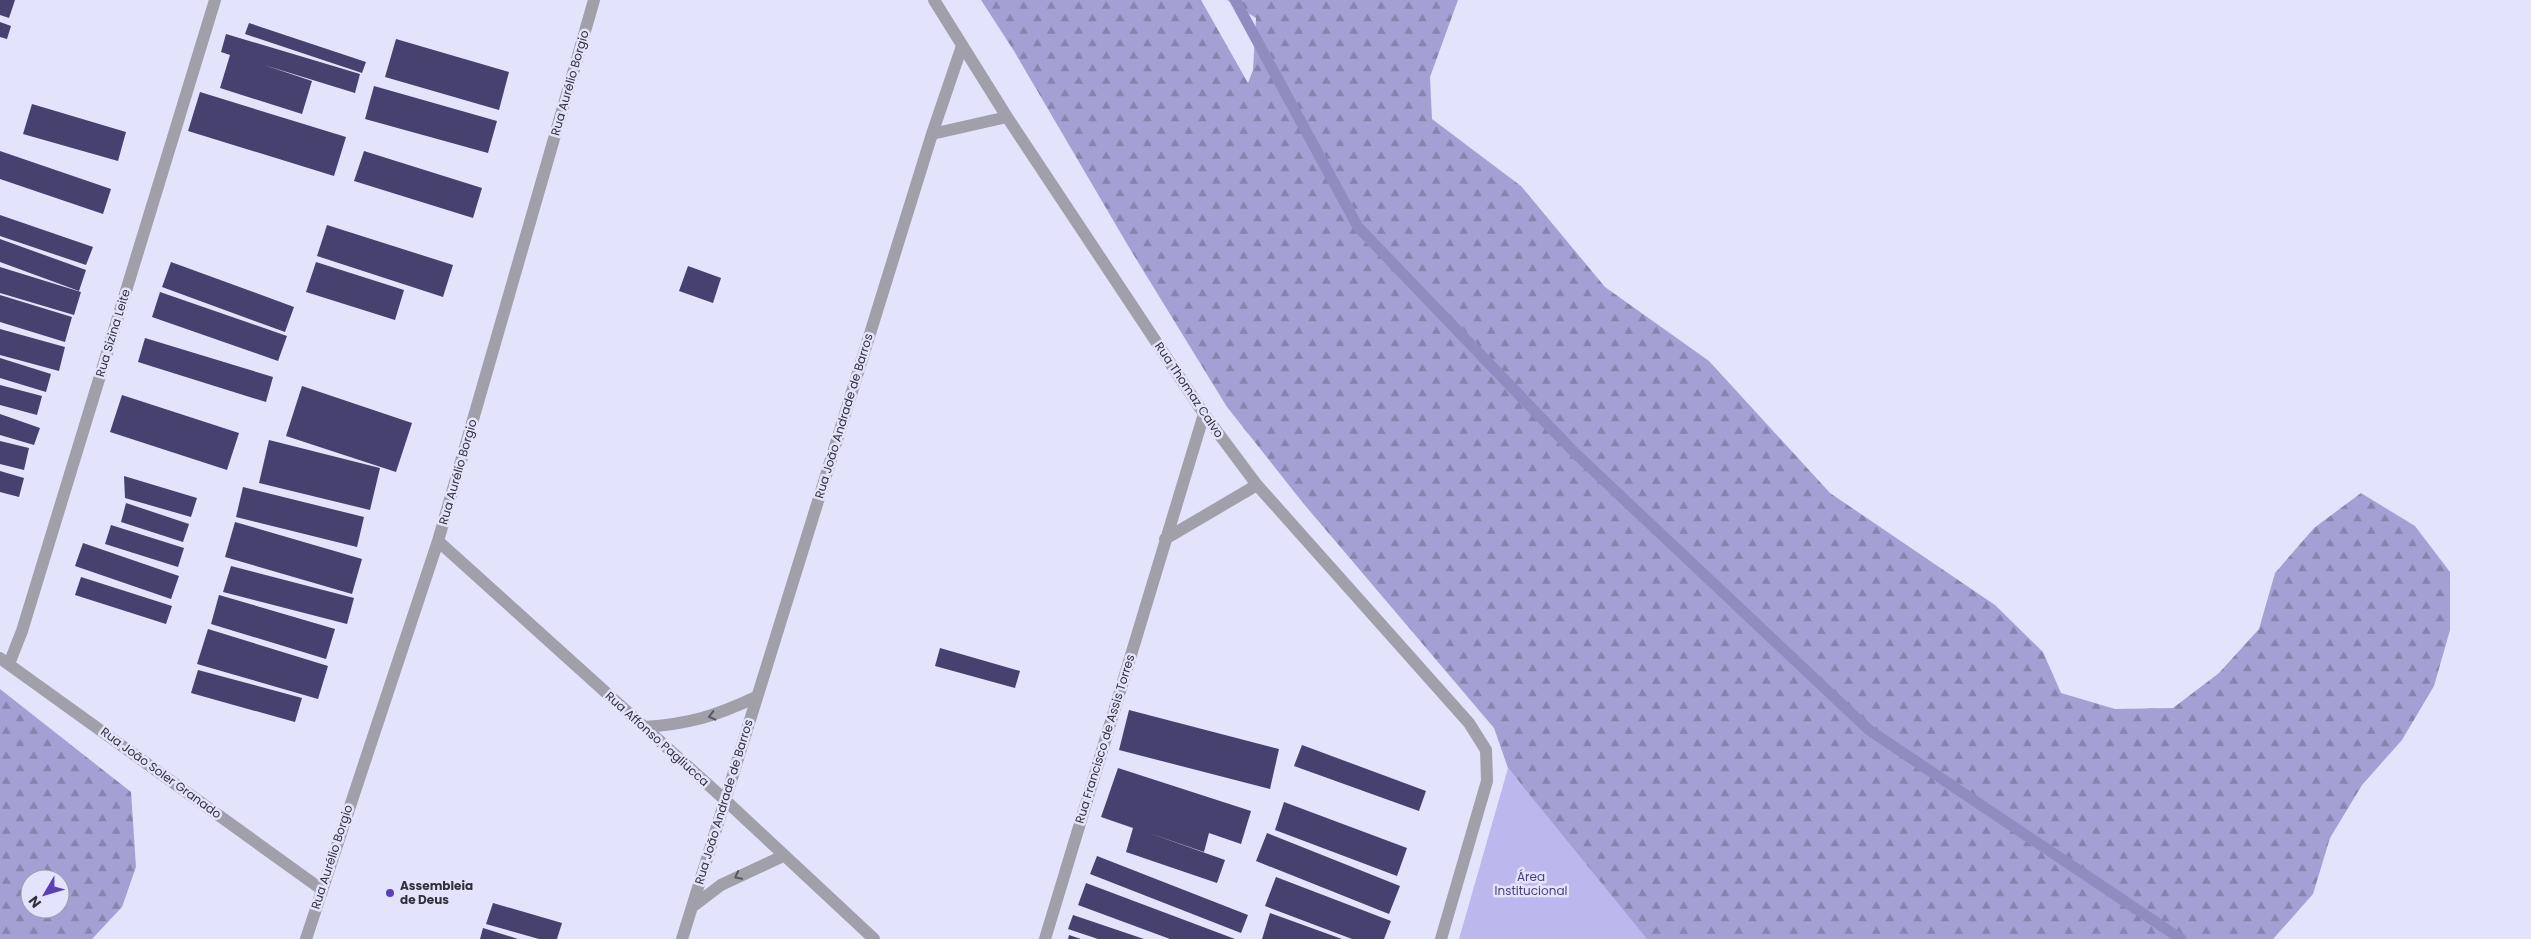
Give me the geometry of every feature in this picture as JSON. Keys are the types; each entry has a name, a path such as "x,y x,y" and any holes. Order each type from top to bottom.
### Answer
{"street":[{"name":"Rua Sizina Leite","path":"4,661 22,631 215,0"},
{"name":"Rua Aurélio Borgio","path":"306,939 321,889 438,541 594,0"},
{"name":"Rua Thomaz Calvo","path":"934,0 1007,118 1204,414 1257,485 1469,723 1486,750 1487,781 1441,939"},
{"name":"Rua João Andrade de Barros","path":"682,939 932,134 962,46"},
{"path":"932,134 1007,118"},
{"name":"Rua Francisco de Assis Torres","path":"1045,939 1204,414"},
{"path":"1165,539 1257,485"},
{"name":"Rua Affonso Pagliucca","path":"438,541 724,799 874,939"},
{"name":"Rua João Soler Granado","path":"4,661 321,889"},
{"name":"Rua João Andrade de Barros","path":"644,728 677,725 720,714 756,697"},
{"name":"Rua João Andrade de Barros","path":"692,907 721,884 783,856"}],"green space":[{"path":"981,0 1201,0 1248,83 1253,70 1256,18 1227,0 1458,0 1430,77 1432,119 1521,186 1605,287 1709,361 1830,493 1995,605 2043,652 2061,693 2115,709 2173,708 2219,673 2259,629 2275,573 2314,528 2361,493 2415,526 2450,572 2450,630 2434,686 2402,740 2362,785 2330,838 2313,894 2273,939 1530,939 1520,783 1508,768 1494,728 1303,503 1227,407 1130,249 1014,51"},
{"path":"0,689 131,792 136,867 122,907 92,939 0,939"},
{"name":"Área Institucional","path":"1508,768 1647,939 1459,939"}],"building":[{"path":"0,0 15,0 9,18 0,15"},
{"path":"0,22 11,26 7,39 0,37"},
{"path":"249,23 366,62 362,73 245,34"},
{"path":"226,34 360,74 355,93 264,65 312,81 302,114 220,88 230,55 221,52"},
{"path":"396,39 509,72 499,110 385,77"},
{"path":"374,86 497,121 488,153 365,119"},
{"path":"200,92 346,137 334,176 188,131"},
{"path":"32,104 126,132 118,161 23,134"},
{"path":"0,151 111,189 103,214 0,179"},
{"path":"364,151 482,188 473,218 354,181"},
{"path":"0,215 93,247 86,265 0,236"},
{"path":"327,225 453,265 443,297 317,256"},
{"path":"0,239 86,270 79,291 0,262"},
{"path":"171,262 294,307 285,332 162,287"},
{"path":"316,262 404,290 395,320 306,292"},
{"path":"688,266 721,278 713,303 679,291"},
{"path":"0,267 81,292 74,315 0,293"},
{"path":"160,292 287,336 278,361 152,317"},
{"path":"0,295 72,317 65,342 0,322"},
{"path":"0,329 65,347 59,371 0,355"},
{"path":"145,338 273,377 266,402 138,362"},
{"path":"0,358 51,374 46,392 0,378"},
{"path":"0,385 42,396 37,415 0,405"},
{"path":"302,386 412,423 396,472 286,436"},
{"path":"122,395 239,433 227,470 110,432"},
{"path":"0,414 40,428 34,445 0,435"},
{"path":"269,440 380,468 370,510 259,483"},
{"path":"0,441 29,448 24,470 0,464"},
{"path":"0,471 24,478 19,497 0,492"},
{"path":"124,476 197,498 191,517 125,498"},
{"path":"243,487 364,517 357,547 236,517"},
{"path":"126,503 189,524 183,542 121,522"},
{"path":"235,522 362,559 352,594 225,557"},
{"path":"111,525 184,548 178,567 105,544"},
{"path":"83,543 179,576 171,599 75,566"},
{"path":"231,566 354,598 347,624 223,592"},
{"path":"81,577 172,606 166,624 75,595"},
{"path":"219,595 335,629 326,659 211,624"},
{"path":"208,629 328,666 318,699 197,664"},
{"path":"940,648 1020,671 1015,688 935,666"},
{"path":"198,670 302,698 295,722 191,693"},
{"path":"1129,710 1279,749 1270,789 1119,750"},
{"path":"1302,745 1426,791 1419,811 1294,766"},
{"path":"1118,768 1251,811 1241,844 1209,833 1204,852 1146,832 1225,860 1217,883 1126,852 1133,828 1101,817"},
{"path":"1284,802 1407,848 1397,876 1275,830"},
{"path":"1267,833 1400,886 1389,914 1256,861"},
{"path":"1097,856 1248,915 1241,933 1090,874"},
{"path":"1276,877 1391,921 1384,939 1352,939 1265,906"},
{"path":"1086,883 1235,939 1170,939 1078,905"},
{"path":"493,903 562,923 557,939 539,939 486,924"},
{"path":"1270,913 1342,939 1262,939"},
{"path":"1073,915 1144,939 1098,939 1068,929"},
{"path":"483,928 518,939 480,939"},
{"path":"1069,935 1081,939 1068,939"}],"waterway":[{"path":"1235,0 1358,227 1576,454 1869,730 2181,939"}],"place":[{"name":"Assembleia de Deus","path":"390,893"}]}
